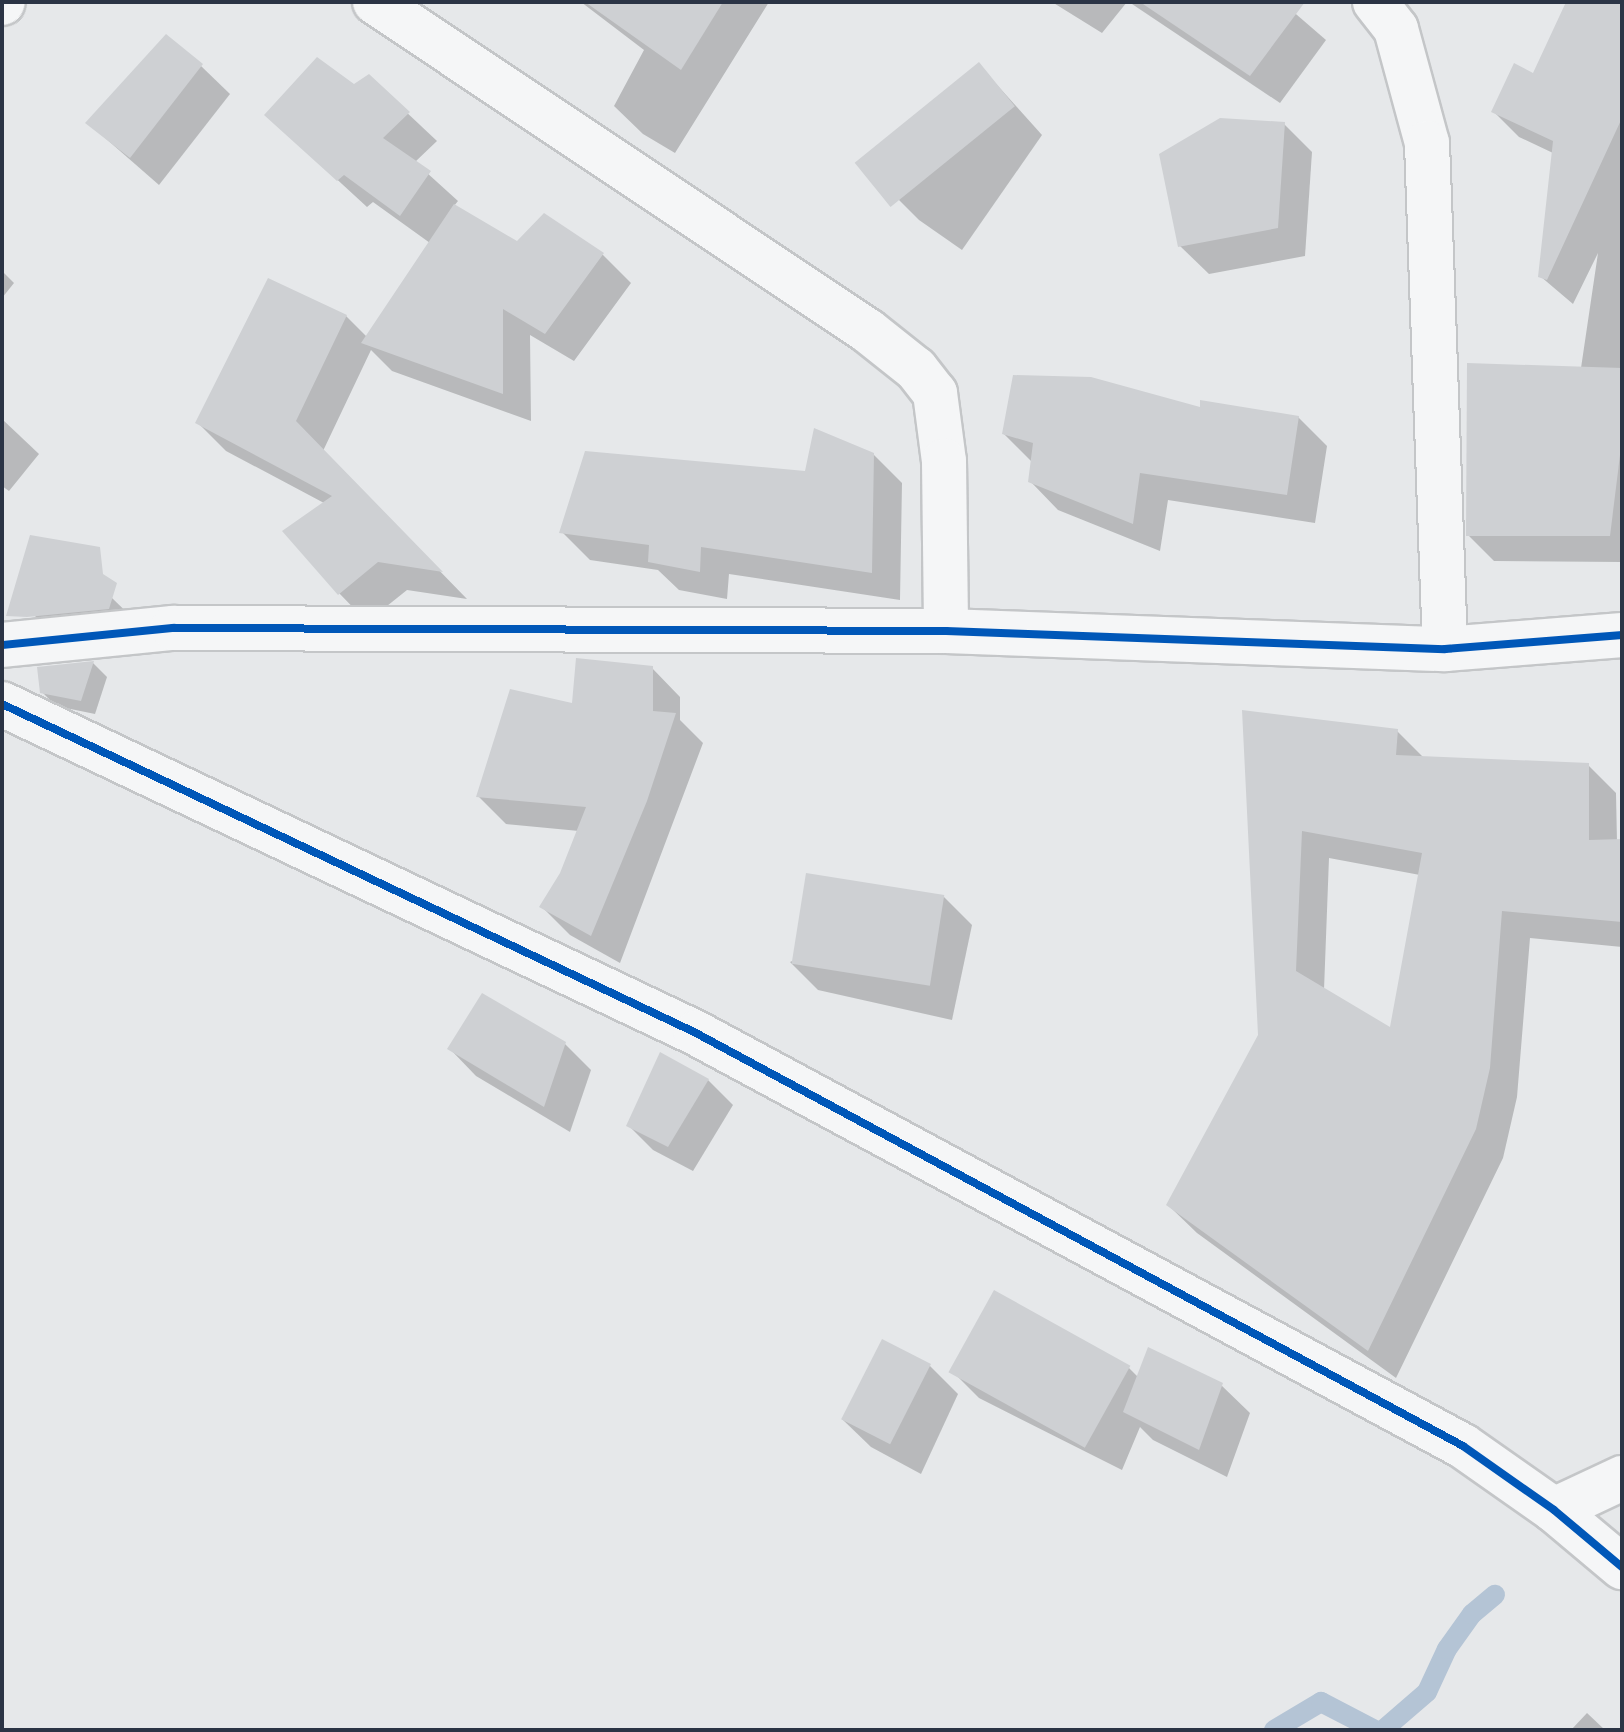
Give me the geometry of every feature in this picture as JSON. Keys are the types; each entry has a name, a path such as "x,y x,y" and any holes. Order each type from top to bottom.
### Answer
{"street":[{"path":"375,2 868,331 916,369 935,393 944,461 946,631"},
{"path":"1375,2 1396,29 1427,143 1445,649"},
{"path":"2,645 173,628 946,631 1445,649 1622,635"},
{"path":"2,704 696,1033 1463,1446 1554,1510 1622,1567"},
{"path":"1554,1510 1622,1478"}],"building":[{"path":"585,2 723,2 681,70"},
{"path":"1140,2 1305,2 1250,76"},
{"path":"1566,2 1622,2 1622,118 1547,280 1538,277 1553,141 1491,112 1514,63 1533,73"},
{"path":"166,34 203,64 130,158 85,123"},
{"path":"317,57 354,84 369,74 410,112 383,138 431,171 400,216 344,175 337,181 264,115"},
{"path":"979,62 1015,106 891,207 855,163"},
{"path":"1220,118 1285,122 1278,228 1178,247 1159,154"},
{"path":"454,204 517,241 544,213 604,253 545,334 503,309 503,394 361,343"},
{"path":"268,278 347,315 296,421 443,572 378,562 338,595 282,531 332,496 195,423"},
{"path":"1467,363 1622,368 1622,439 1610,536 1466,536"},
{"path":"1013,375 1091,377 1200,407 1200,400 1299,416 1287,495 1140,473 1133,524 1028,482 1033,443 1002,434"},
{"path":"814,428 874,453 872,573 701,547 700,572 648,562 649,545 559,533 585,451 805,471"},
{"path":"30,535 100,547 103,574 117,583 109,609 27,617 6,616"},
{"path":"576,658 653,666 653,711 676,713 647,801 591,936 539,907 560,873 586,807 476,797 510,689 572,703"},
{"path":"94,661 81,701 40,693 37,667"},
{"path":"1242,710 1398,729 1396,755 1589,763 1589,840 1622,839 1622,922 1502,911 1490,1068 1476,1129 1368,1351 1166,1205 1258,1035","holes":["1302,831 1422,853 1390,1027 1296,971"]},
{"path":"806,873 944,895 930,986 792,964"},
{"path":"482,993 566,1042 544,1107 447,1049"},
{"path":"660,1052 709,1079 668,1147 626,1126"},
{"path":"994,1290 1130,1366 1085,1448 948,1372"},
{"path":"882,1339 931,1364 890,1444 841,1419"},
{"path":"1148,1347 1223,1383 1199,1450 1123,1412"}],"waterway":[{"path":"1383,1730 1427,1692 1447,1649 1472,1614 1495,1595"},
{"path":"1274,1730 1321,1702 1375,1730"}],"cycle path":[{"path":"2,645 173,628 946,631 1445,649 1622,635"},
{"path":"2,704 696,1033 1463,1446 1554,1510 1622,1567"}]}
